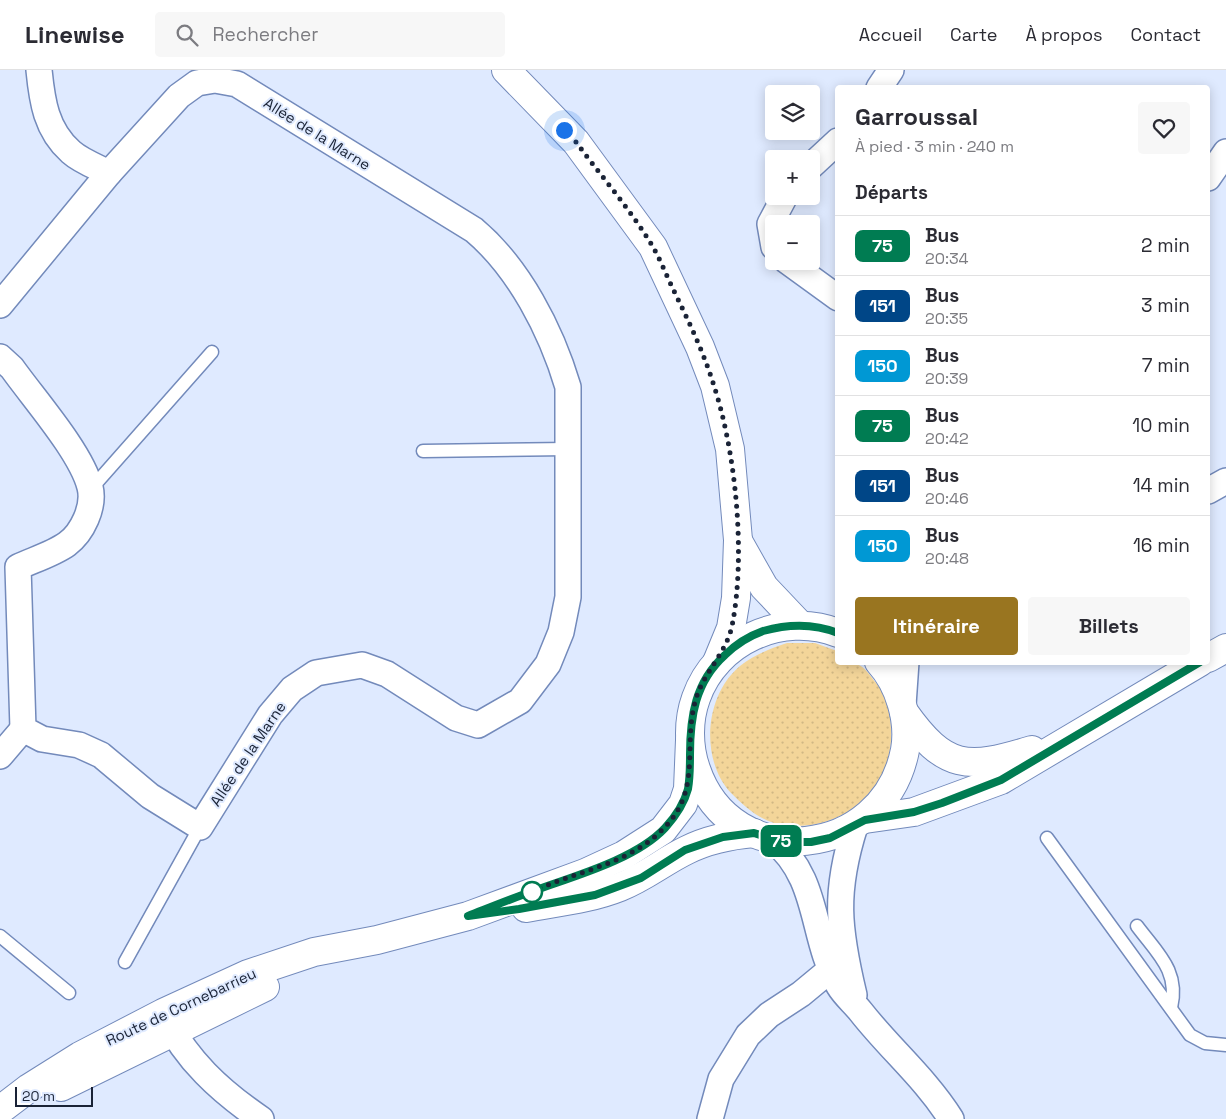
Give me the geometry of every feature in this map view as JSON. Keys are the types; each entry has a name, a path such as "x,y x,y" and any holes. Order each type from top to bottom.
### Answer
{"main road":[{"path":"506,70 576,142 653,247 700,347 715,386 730,449 738,540 736,598 732,628 717,662"},
{"path":"738,540 764,587 800,625"},
{"path":"717,662 734,646 755,634 777,627 800,625 835,632"},
{"path":"1210,657 1226,648"},
{"name":"Route de Cornebarrieu","path":"8,1114 29,1088 80,1056 168,1022 248,974 314,952 377,940 468,916 609,863 653,839 669,823 683,804 688,788 691,718 696,698 705,679 717,662"},
{"path":"860,823 888,794 902,763 906,729 903,708 895,685 881,665"},
{"path":"690,740 699,778 709,795 737,823 763,836 792,842 811,842 830,838 860,823 914,812 1001,780 1063,741 1195,665"},
{"path":"903,708 921,736 935,750 957,761 989,762 1063,741"},
{"name":"Route de Cornebarrieu","path":"468,916 595,895 641,878 685,850 704,842 723,837 763,836"}],"street":[{"path":"39,70 41,98 50,128 71,153 109,173"},
{"path":"881,85 891,70"},
{"name":"Allée de la Marne","path":"0,305 109,173 179,96 197,83 215,80 236,84 474,230 495,248 517,278 558,354 568,387 568,597 561,632 548,664 520,701 478,725 456,718 387,674 362,665 316,673 292,690 270,715 200,827"},
{"path":"820,158 835,144"},
{"path":"1210,175 1226,152"},
{"path":"799,270 835,296"},
{"path":"0,357 12,368 73,452 84,469 91,489 88,513 82,528 66,545 9,567 23,729 0,756"},
{"path":"1210,490 1226,481"},
{"path":"903,708 906,665"},
{"path":"23,729 42,739 79,745 101,755 150,796 200,827"},
{"path":"860,823 842,873 839,906 848,972 860,1011"},
{"path":"763,836 790,857 808,887 830,970 839,986 869,1023 931,1089 952,1119"},
{"path":"710,1119 721,1079 748,1035 769,1014 801,994 830,970"},
{"path":"168,1022 188,1055 220,1089 261,1119"}],"lane":[{"path":"91,489 212,352"},
{"path":"424,451 568,449"},
{"name":"Allée de la Marne","path":"125,962 200,827"},
{"path":"1047,838 1195,1039 1205,1043 1226,1045"},
{"path":"1137,926 1170,971 1174,987 1171,1008"},
{"path":"0,936 68,993"}],"shaded area":[{"path":"787,643 815,643 835,650 835,665 861,666 880,689 886,700 891,731 889,753 882,774 871,791 856,806 838,817 818,824 796,826 774,823 762,818 731,793 721,779 714,763 710,728 719,694 728,679 740,666 768,650"}],"bus line":[{"name":"75","path":"835,632 800,625 777,627 755,634 734,646 717,662 705,679 696,698 691,718 688,788 683,804 675,817 653,839 609,863 585,873 468,916 595,895 641,878 685,850 723,837 754,833 772,839 811,842 830,838 865,820 892,814 914,812 942,803 1001,780 1063,741 1195,665"}],"route":[{"path":"532,892 609,863 653,839 675,817 683,804 688,788 691,718 696,698 705,679 725,647 732,628 736,598 738,540 730,449 715,386 700,347 653,247 576,142 564,130"}]}
